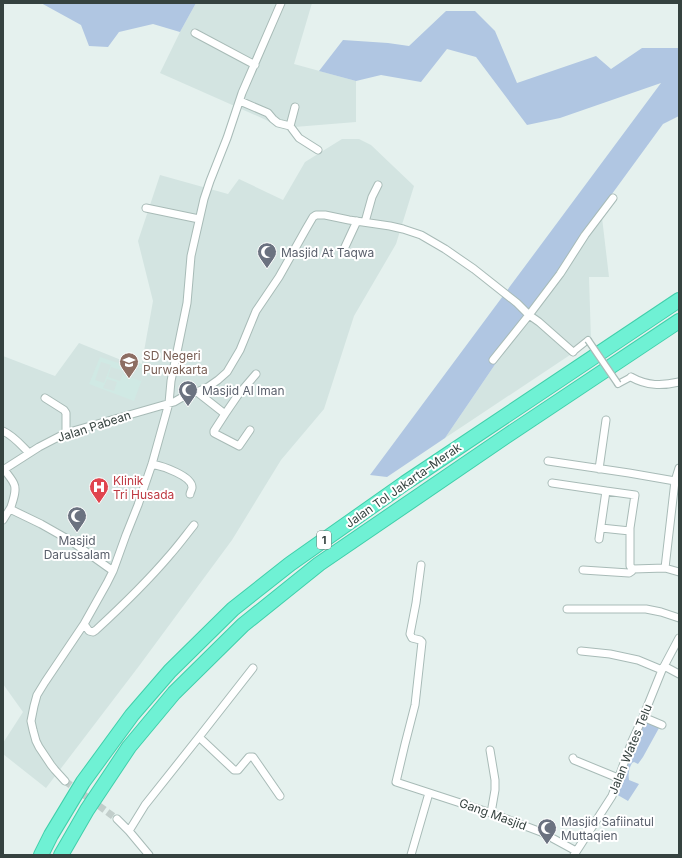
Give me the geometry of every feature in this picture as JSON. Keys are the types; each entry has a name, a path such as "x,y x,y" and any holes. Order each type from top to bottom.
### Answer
{"highway":[{"name":"Jalan Tol Jakarta–Merak","path":"41,855 51,835 83,782 132,714 170,671 233,609 290,564 405,483 679,300"},
{"name":"Jalan Tol Jakarta–Merak","path":"62,855 87,810 130,747 174,693 242,625 319,564 505,437 679,321"}],"street":[{"path":"65,781 55,770 39,747 31,721 32,713 37,695 84,624 113,571 138,505 152,464 168,403 187,303 191,256 210,181 227,138 242,93 281,3"},
{"path":"195,32 255,65"},
{"path":"240,101 268,113 278,123 290,126 299,138 318,150"},
{"path":"290,126 295,107"},
{"path":"365,222 370,202 378,185"},
{"path":"493,360 560,274 585,235 613,198"},
{"path":"146,208 199,220"},
{"name":"Jalan Pabean","path":"4,470 49,441 66,433 174,402 187,394 197,392 208,387 218,380 227,372 240,350 256,310 279,277 316,215 321,214 403,229 421,235 446,249 491,282 573,352"},
{"path":"344,249 357,221"},
{"path":"573,352 588,340 618,384 631,377 644,383 652,384 670,384 679,382"},
{"path":"250,430 240,446 214,433 238,395 256,374"},
{"path":"197,392 225,414"},
{"path":"45,398 64,410 66,413 66,433"},
{"path":"599,469 606,420"},
{"path":"3,431 18,441 29,453"},
{"path":"548,461 675,481"},
{"path":"152,464 171,470 188,480 191,483 192,488 190,494"},
{"path":"665,568 675,481 679,468"},
{"path":"3,520 11,507 15,488 14,484 4,470"},
{"path":"552,484 635,495 630,531 630,566 633,569"},
{"path":"599,539 606,491"},
{"path":"11,507 12,510 71,541 113,571"},
{"path":"84,624 89,631 93,632 115,613 170,556 194,525"},
{"path":"601,528 630,531"},
{"name":"Gang Masjid","path":"421,565 410,634 412,638 422,642 416,705 404,744 396,782 491,813 541,832 575,853"},
{"path":"583,570 629,573 633,569 665,568 679,572"},
{"path":"567,609 646,609 679,618"},
{"name":"Jalan Wates Telu","path":"575,853 612,796 632,741 663,668 679,638"},
{"path":"581,651 610,654 638,660 679,674"},
{"path":"129,831 145,804 253,668"},
{"path":"643,717 662,725"},
{"path":"199,737 234,770 238,770 249,757 253,757 280,796"},
{"path":"490,750 495,780 495,790 491,813"},
{"path":"573,758 574,760 618,778"},
{"path":"411,855 429,792"},
{"path":"117,819 149,855"}],"shaded area":[{"path":"41,3 196,3 180,32 153,24 119,32 108,47 89,46 81,25"},
{"path":"196,3 312,3 294,64 356,81 356,122 282,128 160,73"},
{"path":"446,11 475,11 495,31 517,83 596,56 611,69 642,48 679,48 679,116 663,124 601,209 445,438 387,477 370,475 661,83 560,118 527,125 476,57 447,49 421,82 381,75 356,81 319,71 343,40 409,46"},
{"path":"342,139 359,139 371,145 414,186 396,244 354,316 324,409 281,460 232,540 46,788 3,754 3,743 23,712 3,684 3,356 55,376 79,343 141,368 153,301 138,241 160,175 228,194 239,179 283,200 305,162"},
{"path":"601,209 609,277 589,277 591,341 445,438"},
{"name":"SD Negeri Purwakarta","path":"100,357 121,364 124,357 147,366 134,401 89,384","holes":["101,362 111,365 104,383 95,380","127,363 145,369 141,381 123,375","111,367 124,371 120,381 108,377","107,379 117,382 114,391 103,388"]},
{"path":"645,720 659,728 638,764 634,762 631,765 629,780 639,784 628,801 616,794 620,778"}],"tunnel":[{"path":"65,781 117,819"}],"place":[{"name":"Masjid At Taqwa","path":"267,269"},
{"name":"SD Negeri Purwakarta","path":"129,379"},
{"name":"Masjid Al Iman","path":"188,407"},
{"name":"Klinik Tri Husada","path":"99,504"},
{"name":"Masjid Darussalam","path":"77,533"},
{"name":"Masjid Safiinatul Muttaqien","path":"547,845"}]}
